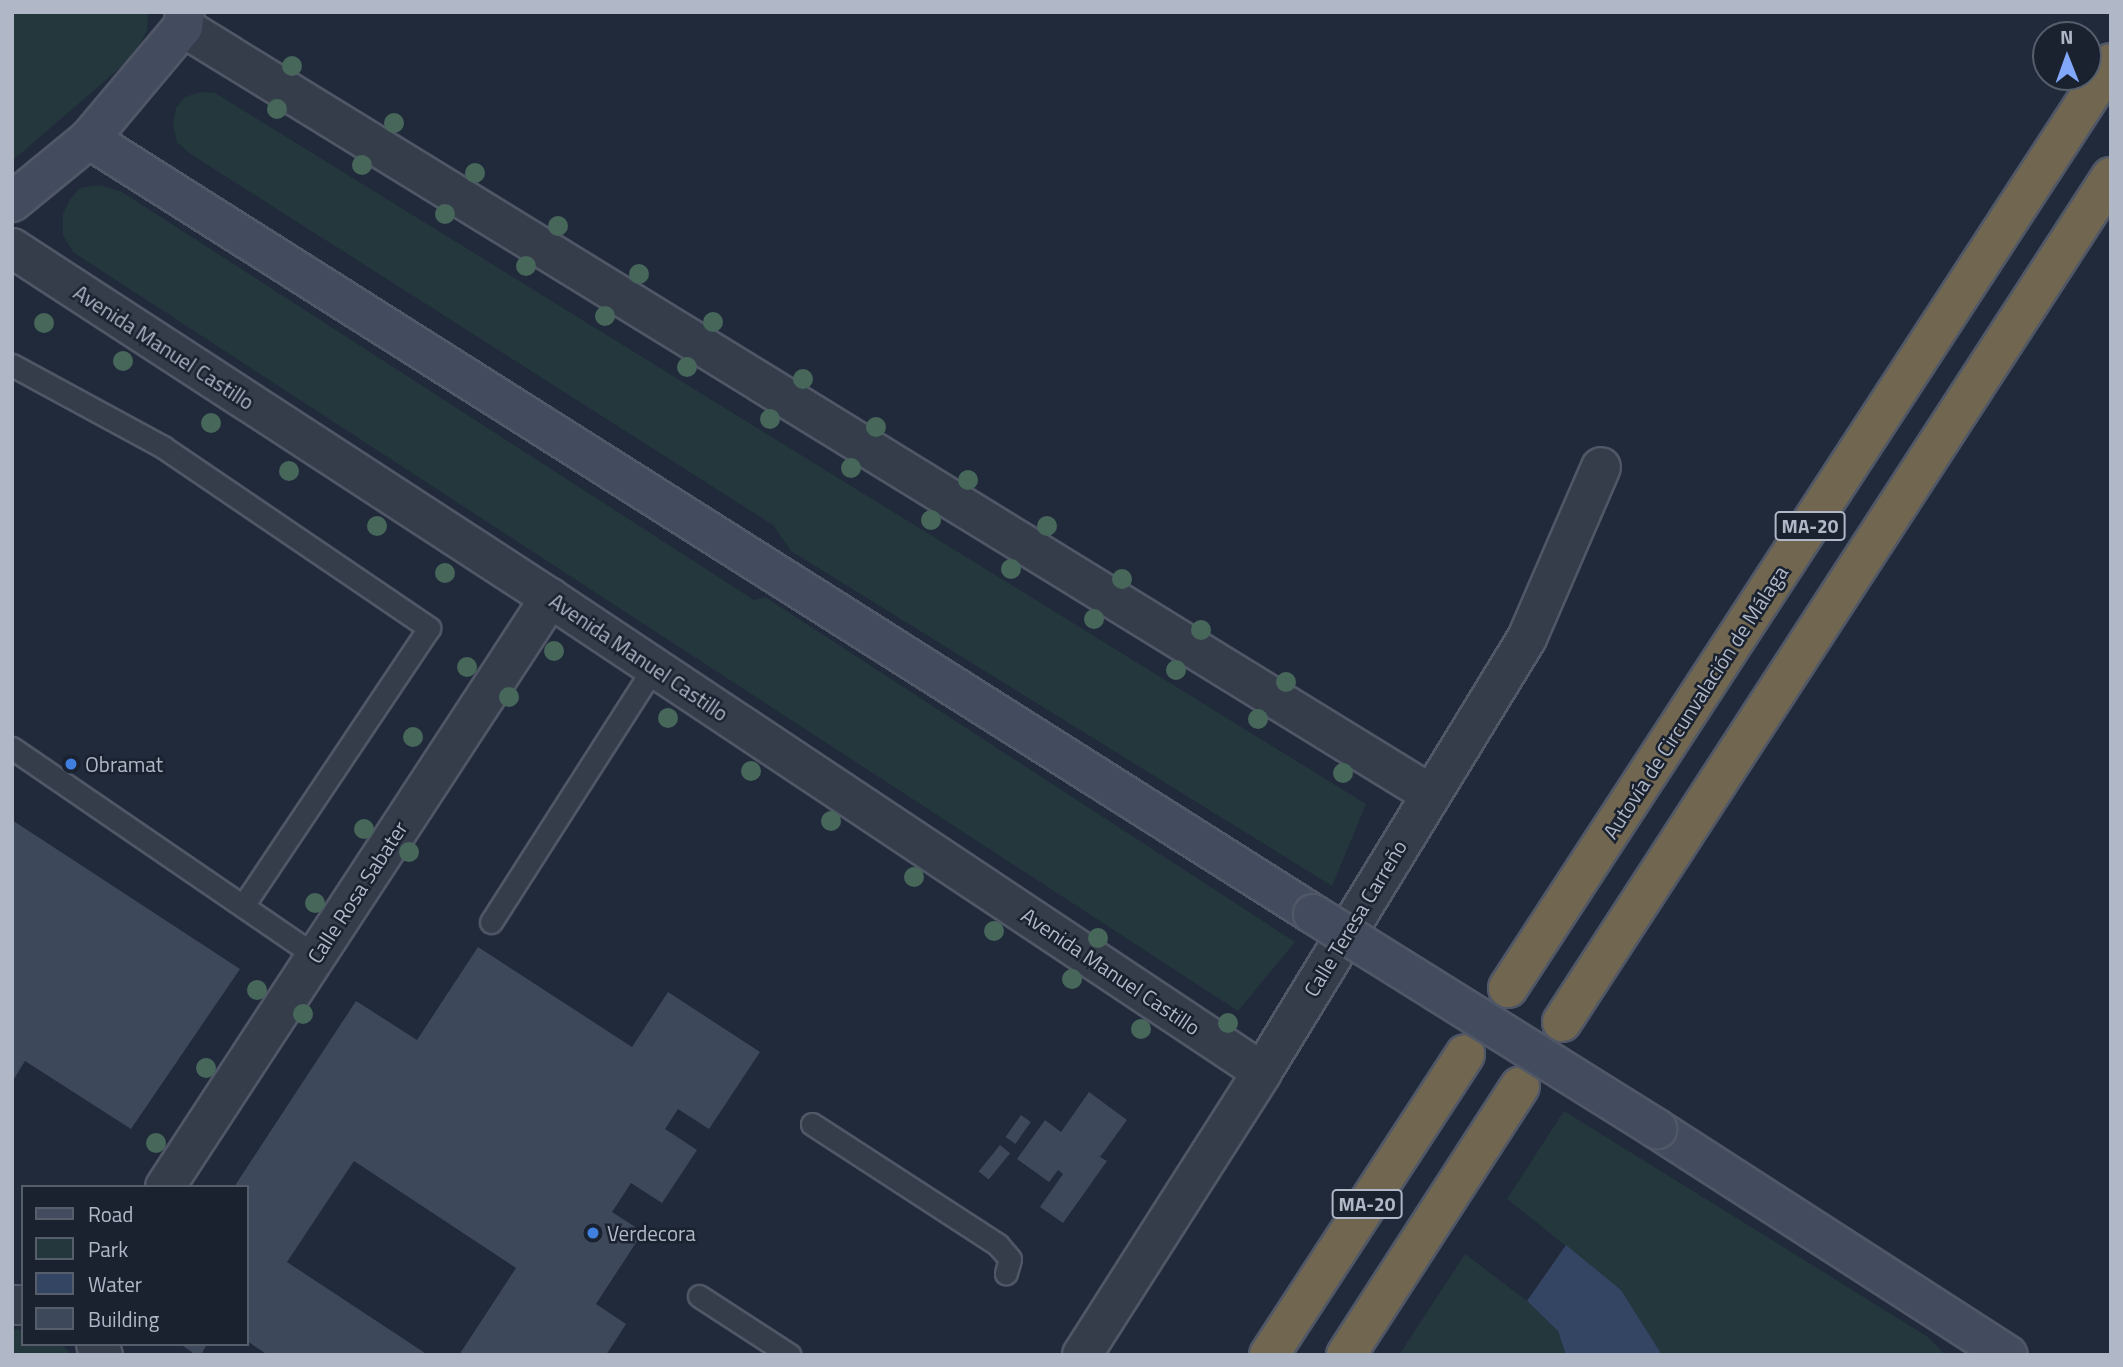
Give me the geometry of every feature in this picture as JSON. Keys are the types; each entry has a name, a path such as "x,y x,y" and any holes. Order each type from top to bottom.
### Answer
{"highway":[{"name":"Autovía de Circunvalación de Málaga","path":"1508,988 2111,63"},
{"name":"MA-20","path":"1562,1022 2111,177"},
{"name":"MA-20","path":"1269,1355 1465,1054"},
{"name":"MA-20","path":"1346,1355 1520,1086"}],"main road":[{"path":"12,202 89,139 184,20"},
{"path":"89,139 1657,1129 2008,1355"}],"street":[{"path":"184,20 1430,794"},
{"name":"Avenida Manuel Castillo","path":"12,248 550,598 1262,1072"},
{"name":"Calle Teresa Carreño","path":"1082,1355 1262,1072 1527,639 1601,467"},
{"name":"Calle Rosa Sabater","path":"166,1185 550,598"}],"lane":[{"path":"12,365 163,447 429,628 243,906"},
{"path":"491,922 654,667"},
{"path":"12,748 316,956"},
{"path":"813,1124 998,1245 1010,1259 1006,1273"},
{"path":"699,1296 790,1355"}],"green space":[{"path":"12,12 148,12 147,30 135,55 12,161"},
{"path":"201,92 215,93 1366,804 1332,886 791,551 773,525 189,153 177,142 173,125 176,108 185,97"},
{"path":"100,185 122,192 754,600 765,597 1295,942 1238,1011 73,252 63,235 63,214 70,199 80,188"},
{"path":"1564,1111 1928,1337 1945,1355 1662,1355 1621,1290 1507,1199"},
{"path":"1465,1254 1527,1301 1558,1331 1566,1355 1399,1355"},
{"path":"12,1329 21,1330 21,1346 63,1346 72,1355 12,1355"}],"water":[{"path":"1566,1245 1621,1290 1662,1355 1566,1355 1558,1331 1527,1301"}],"building":[{"path":"12,820 240,969 131,1129 25,1061 12,1082"},
{"path":"478,947 632,1047 668,992 760,1052 709,1129 678,1109 665,1129 697,1150 662,1203 631,1183 612,1212 643,1232 596,1304 626,1324 606,1355 459,1355 516,1268 354,1161 287,1262 428,1355 268,1355 248,1342 248,1185 235,1185 356,1001 417,1040"},
{"path":"1089,1092 1127,1120 1100,1157 1107,1161 1063,1223 1040,1207 1063,1174 1058,1170 1049,1182 1017,1159 1045,1120 1061,1132"},
{"path":"1021,1115 1031,1122 1015,1144 1006,1137"},
{"path":"1000,1145 1010,1153 989,1180 979,1171"},
{"path":"183,1346 206,1346 201,1355 196,1355"}],"place":[{"name":"Obramat","path":"71,764"},
{"name":"Verdecora","path":"593,1233"}]}
